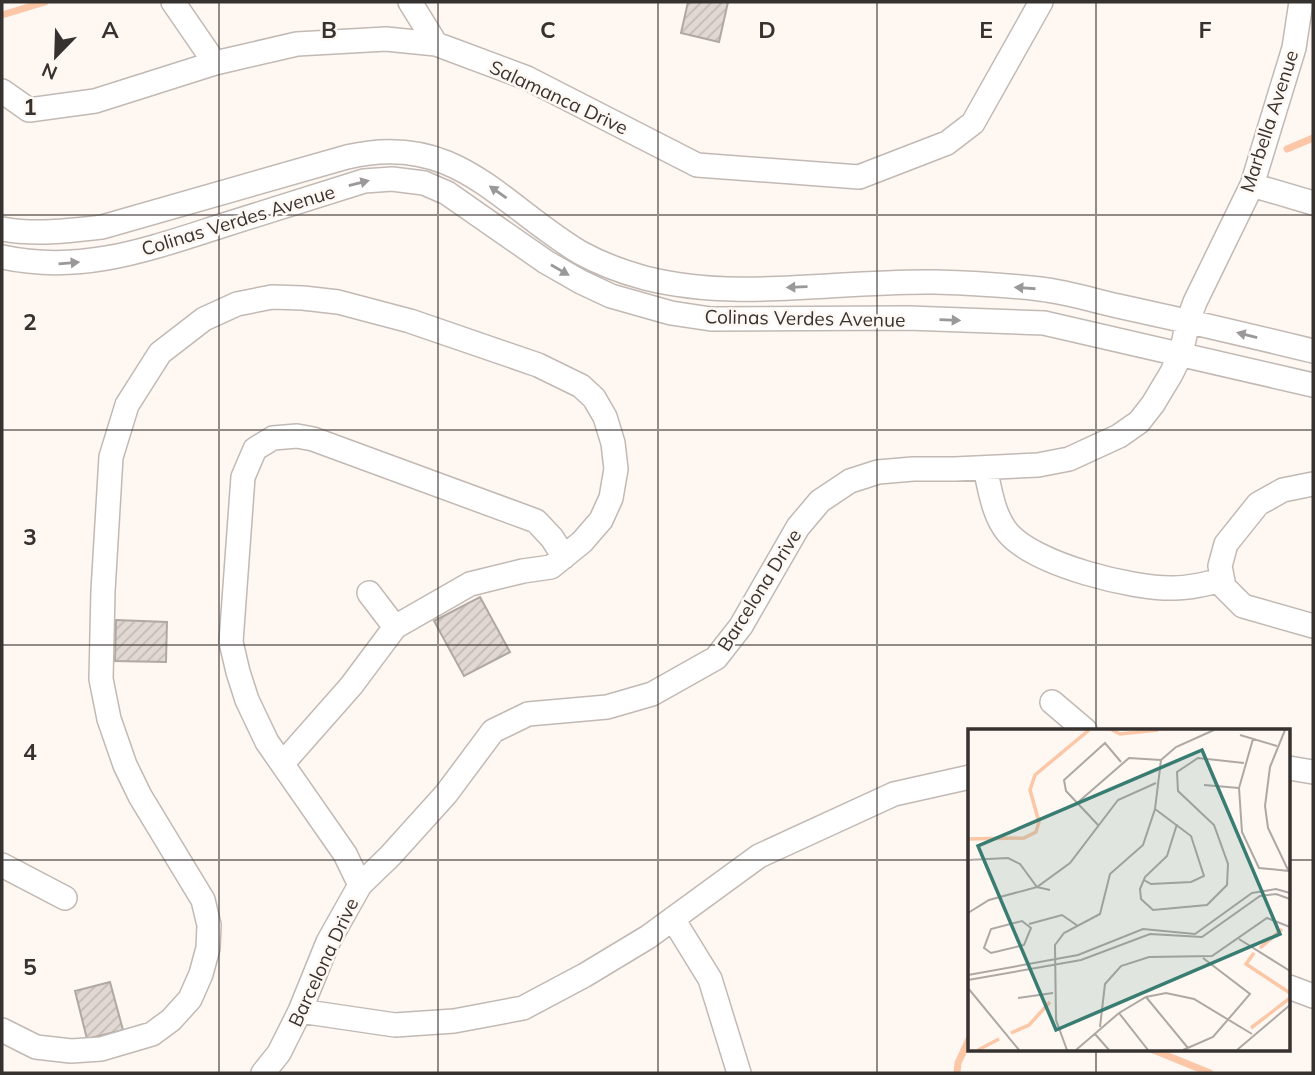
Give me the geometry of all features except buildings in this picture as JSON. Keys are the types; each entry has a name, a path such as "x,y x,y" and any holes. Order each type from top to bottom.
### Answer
{"street":[{"path":"173,2 215,63"},
{"path":"410,2 436,44"},
{"name":"Salamanca Drive","path":"2,91 29,110 95,101 215,63 297,44 386,39 436,44 527,78 697,165 859,177 947,143 973,123 1041,2"},
{"name":"Marbella Avenue","path":"1181,354 1188,321 1252,185 1294,48 1301,2"},
{"name":"Colinas Verdes Avenue","path":"2,229 54,232 102,227 347,157 369,152 396,151 431,156 460,167 498,191 549,232 583,254 612,268 646,278 719,290 934,282 1041,289 1313,351"},
{"name":"Colinas Verdes Avenue","path":"2,257 55,264 99,261 139,252 363,181 392,178 424,183 447,193 546,262 581,282 611,296 671,313 711,319 908,318 1044,323 1313,385"},
{"path":"1252,185 1313,203"},
{"path":"2,1030 36,1047 71,1051 100,1049 152,1034 171,1020 190,999 208,948 209,925 203,900 140,796 125,765 109,719 101,679 111,457 127,405 160,353 204,319 237,304 272,297 303,298 338,302 410,321 538,365 581,386 594,398 605,417 616,468 611,498 601,520 582,542 551,567 470,584 395,627 351,686 283,763"},
{"name":"Barcelona Drive","path":"263,1073 279,1053 300,1011 328,942 360,885 446,794 494,730 528,715 607,708 652,694 716,658 741,626 798,527 820,501 850,481 878,472 913,468 1038,465 1069,459 1119,436 1139,422 1153,404 1181,354"},
{"path":"360,885 345,854 267,742 252,712 238,673 231,642 243,477 255,449 273,438 297,436 333,445 536,521 552,538 564,557"},
{"path":"985,468 995,508 1007,531 1017,541 1043,557 1068,567 1153,587 1195,586 1222,580"},
{"path":"1313,484 1283,490 1258,504 1226,544 1220,566 1224,587 1243,606 1313,626"},
{"path":"369,593 395,627"},
{"path":"1052,702 1084,729"},
{"path":"1290,768 1313,772"},
{"path":"300,1011 395,1025 454,1021 523,1008 648,937 760,856 894,794 968,777"},
{"path":"2,865 65,898"},
{"path":"673,919 710,979 739,1073"},
{"path":"1290,987 1313,996"}],"waterway":[{"path":"2,15 45,2"},
{"path":"1287,149 1313,138"},
{"path":"957,1073 958,1063 968,1041"},
{"path":"1153,1050 1210,1073"}]}
